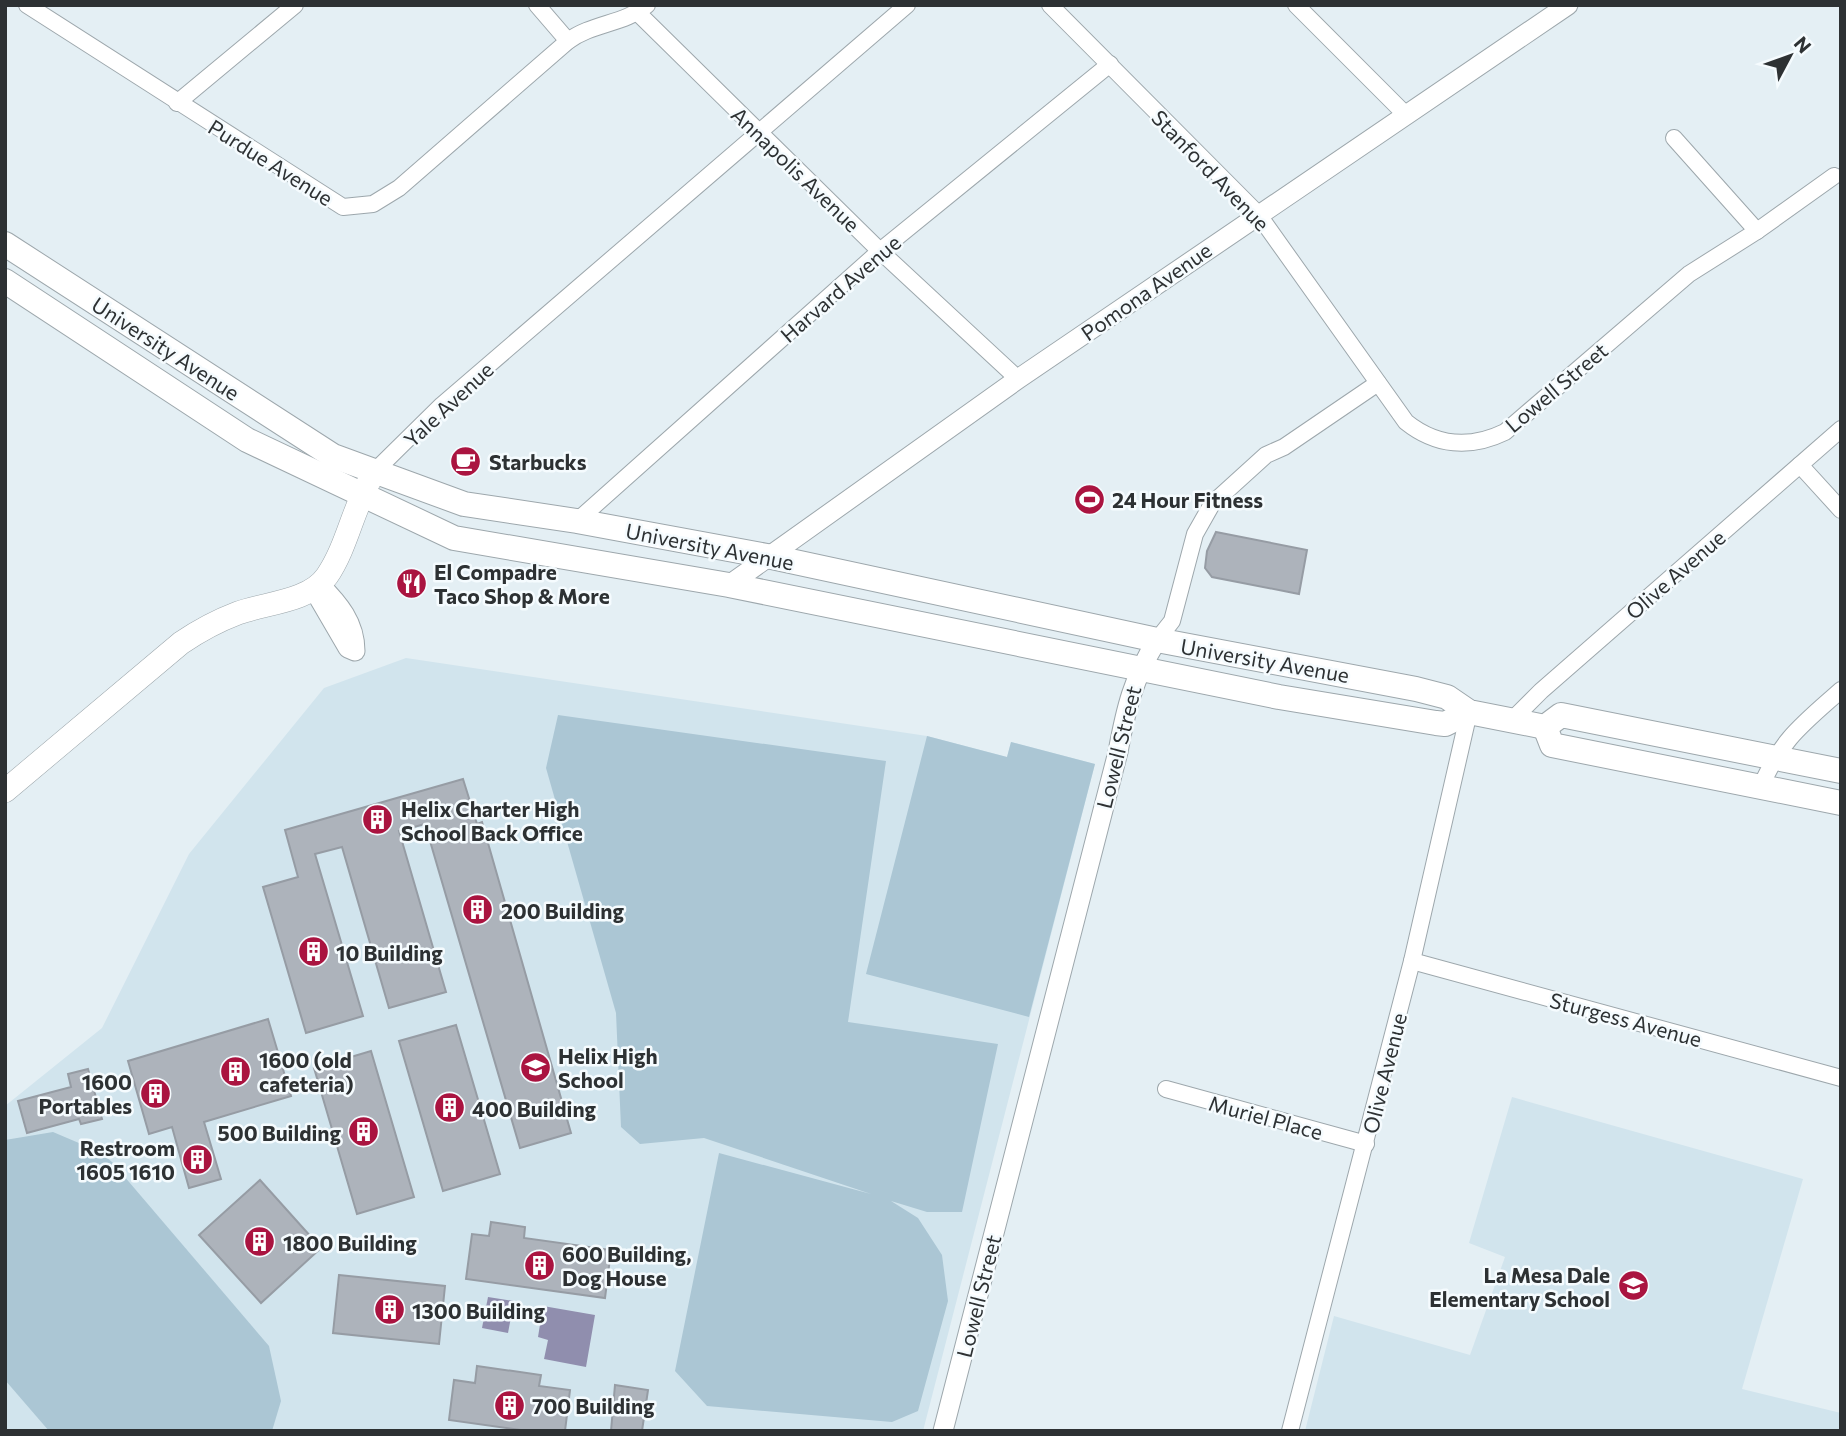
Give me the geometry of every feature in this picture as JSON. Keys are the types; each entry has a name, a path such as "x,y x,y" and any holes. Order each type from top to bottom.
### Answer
{"main road":[{"name":"University Avenue","path":"5,244 333,456 464,504 577,521 767,556 1157,640 1434,693 1447,697 1469,712 1511,721 1545,727 1561,715 1841,771"},
{"name":"University Avenue","path":"5,281 247,440 360,496 454,538 729,584 1279,698 1445,724 1469,712"},
{"name":"Yale Avenue","path":"5,791 181,643 207,625 316,586 335,562 360,496 374,472"},
{"path":"1545,727 1552,745 1841,803"}],"street":[{"name":"Purdue Avenue","path":"27,5 343,207 373,204 426,166 568,41 584,30 643,9"},
{"path":"177,103 295,5"},
{"path":"537,5 568,41"},
{"name":"Yale Avenue","path":"374,472 442,405 760,135 907,5"},
{"name":"Stanford Avenue","path":"1050,5 1258,214 1378,383"},
{"path":"1296,5 1406,115"},
{"name":"Pomona Avenue","path":"729,584 1018,379 1568,5"},
{"name":"Annapolis Avenue","path":"643,9 760,135 1018,379"},
{"name":"Harvard Avenue","path":"577,521 880,251 1110,64"},
{"path":"1674,138 1757,231"},
{"name":"Lowell Street","path":"943,1431 1118,752 1129,693 1139,670 1172,621 1195,534 1212,504 1266,455 1284,447 1378,383 1406,422 1423,434 1456,443 1493,437 1524,416 1689,274 1757,231 1834,176"},
{"name":"Olive Avenue","path":"1511,721 1541,691 1841,429"},
{"path":"1800,465 1841,510"},
{"path":"1761,787 1773,758 1790,735 1841,690"},
{"name":"Olive Avenue","path":"1290,1431 1412,961 1469,712"},
{"name":"Sturgess Avenue","path":"1412,961 1841,1078"},
{"name":"Muriel Place","path":"1166,1089 1366,1144"}],"shaded area":[{"name":"Helix High School","path":"406,658 927,736 1007,757 1011,742 1095,764 923,1431 5,1431 5,1106 102,1028 189,854 324,688"},
{"path":"558,715 886,761 848,1022 998,1044 962,1212 927,1212 891,1201 918,1218 942,1255 948,1301 918,1411 892,1422 707,1406 675,1371 719,1153 871,1194 704,1138 640,1144 621,1127 616,1013 546,768"},
{"path":"927,736 1007,757 1011,742 1095,764 1029,1017 866,974"},
{"name":"La Mesa Dale Elementary School","path":"1512,1097 1803,1179 1742,1389 1841,1413 1841,1431 1305,1431 1334,1316 1470,1355 1505,1257 1469,1243"},
{"path":"53,1132 100,1152 112,1162 269,1346 281,1401 272,1431 49,1431 5,1380 5,1140"},
{"path":"488,1297 514,1301 508,1333 482,1328"},
{"path":"543,1306 595,1315 586,1367 544,1359 548,1340 538,1337"}],"building":[{"path":"1216,532 1307,550 1299,594 1212,577 1205,568 1207,551"},
{"path":"463,779 477,824 482,822 571,1133 520,1148 425,824 399,831 446,992 389,1008 342,847 315,854 363,1016 306,1033 263,887 298,877 285,830"},
{"path":"268,1019 291,1096 204,1122 221,1179 189,1188 172,1127 149,1134 128,1061"},
{"name":"400 Building","path":"456,1025 500,1174 443,1191 399,1041"},
{"name":"500 Building","path":"371,1051 414,1197 357,1214 314,1068"},
{"path":"88,1069 102,1119 81,1124 79,1119 27,1133 18,1101 71,1087 68,1074"},
{"name":"1800 Building","path":"260,1180 321,1248 261,1303 199,1235"},
{"name":"600 Building, Dog House","path":"491,1222 525,1227 524,1238 611,1250 605,1298 466,1279 472,1234 489,1236"},
{"name":"1300 Building","path":"339,1275 445,1286 439,1344 333,1333"},
{"name":"700 Building","path":"477,1366 541,1375 539,1386 570,1390 565,1431 528,1431 449,1420 454,1380 475,1383"},
{"path":"615,1385 648,1390 642,1431 611,1431"}],"place":[{"name":"Starbucks","path":"466,461"},
{"name":"24 Hour Fitness","path":"1089,499"},
{"name":"El Compadre Taco Shop & More","path":"411,583"},
{"name":"Helix Charter High School Back Office","path":"378,820"},
{"name":"200 Building","path":"478,910"},
{"name":"10 Building","path":"313,952"},
{"name":"Helix High School","path":"535,1067"},
{"name":"1600 (old cafeteria)","path":"236,1071"},
{"name":"1600 Portables","path":"155,1093"},
{"name":"400 Building","path":"449,1108"},
{"name":"500 Building","path":"364,1132"},
{"name":"Restroom 1605 1610","path":"198,1159"},
{"name":"1800 Building","path":"260,1242"},
{"name":"600 Building, Dog House","path":"539,1265"},
{"name":"La Mesa Dale Elementary School","path":"1633,1286"},
{"name":"1300 Building","path":"389,1310"},
{"name":"700 Building","path":"509,1405"}]}
